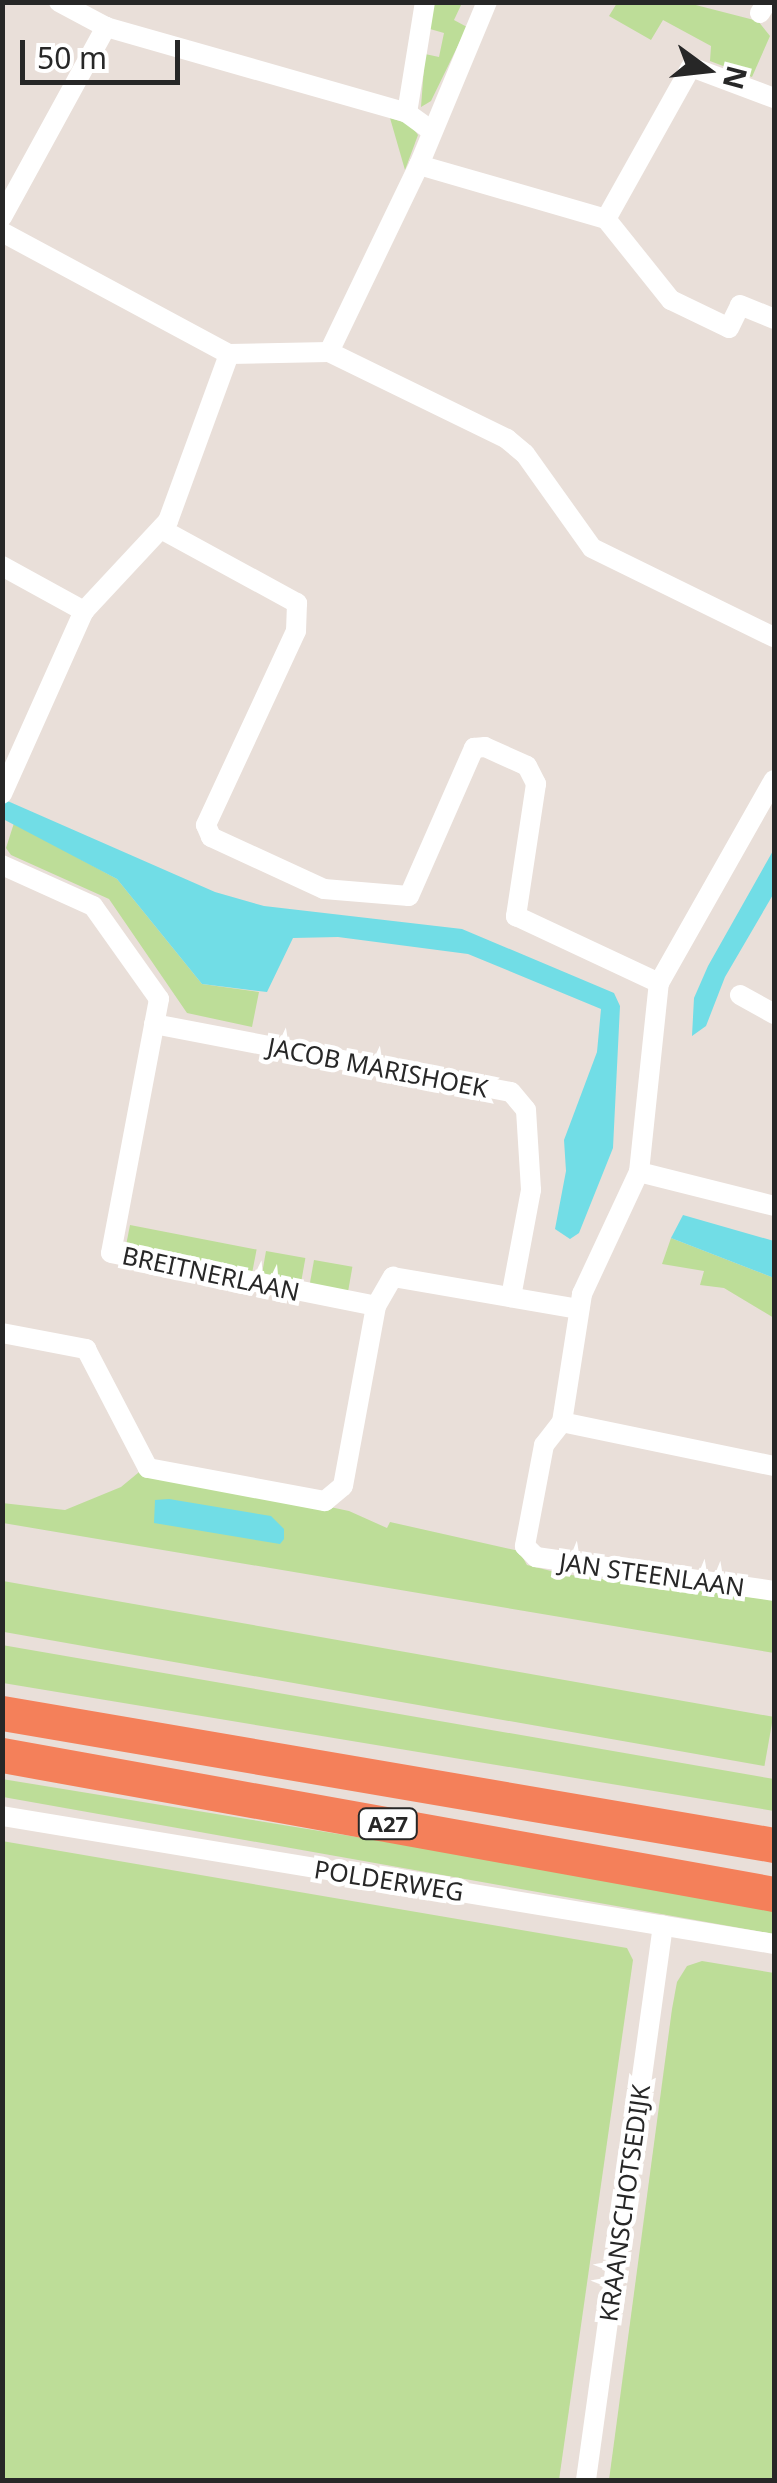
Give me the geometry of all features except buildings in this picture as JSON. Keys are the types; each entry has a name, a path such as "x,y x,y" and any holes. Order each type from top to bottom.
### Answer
{"highway":[{"name":"A27","path":"2,1713 774,1845"},
{"name":"A27","path":"2,1755 774,1894"}],"street":[{"path":"59,2 106,27 406,113 429,129"},
{"path":"406,113 426,2"},
{"path":"329,352 419,165 429,129 487,2"},
{"path":"2,217 106,27"},
{"path":"606,219 691,67 774,98"},
{"path":"419,165 606,219 671,300 729,328 740,304 774,319"},
{"path":"2,232 229,354 329,352 506,439 525,454 592,548 774,637"},
{"path":"2,794 84,611 161,529 229,354"},
{"path":"161,529 298,603 296,631 206,826 211,838 324,889 409,896 474,748 485,747 527,766 536,784 516,916 658,984"},
{"path":"2,566 84,611"},
{"path":"772,790 658,984 639,1172 579,1309 562,1422 774,1466"},
{"name":"BREITNERLAAN","path":"2,866 93,906 159,999 111,1253 376,1306"},
{"path":"740,995 774,1014"},
{"name":"JACOB MARISHOEK","path":"154,1024 511,1092 526,1110 531,1190 510,1298"},
{"path":"639,1172 774,1206"},
{"path":"2,1333 86,1348 148,1468 325,1502 342,1486 376,1306 393,1277 579,1309"},
{"name":"JAN STEENLAAN","path":"562,1422 544,1445 528,1554 774,1591"},
{"name":"POLDERWEG","path":"2,1816 774,1944"},
{"name":"KRAANSCHOTSEDIJK","path":"586,2480 662,1925"}],"green space":[{"path":"434,3 462,3 454,20 467,27 431,101 421,107 425,54 439,57 444,33 430,29"},
{"path":"617,3 688,3 758,21 770,36 752,77 710,61 711,46 663,20 651,40 609,16"},
{"path":"390,118 410,124 418,135 405,170"},
{"path":"14,823 117,879 202,984 259,992 252,1027 187,1013 109,899 11,855 6,848"},
{"path":"130,1225 257,1250 251,1276 125,1252"},
{"path":"671,1238 774,1278 774,1318 724,1288 700,1285 704,1271 662,1264"},
{"path":"266,1251 305,1258 301,1284 261,1277"},
{"path":"314,1260 352,1267 348,1292 309,1286"},
{"path":"144,1468 349,1511 387,1528 390,1522 519,1551 527,1565 563,1574 774,1600 774,1653 3,1523 2,1503 65,1510 121,1487"},
{"path":"3,1581 773,1717 764,1766 2,1632"},
{"path":"2,1645 774,1779 774,1811 3,1683"},
{"path":"2,1779 774,1905 774,1934 3,1797"},
{"path":"2,1841 627,1948 633,1960 559,2480 3,2480"},
{"path":"702,1961 774,1973 774,2480 609,2480 672,2009 677,1982 687,1966"}],"water":[{"path":"3,799 215,892 264,906 462,929 614,993 620,1006 613,1148 579,1233 570,1239 555,1229 566,1171 564,1140 597,1052 601,1009 468,954 338,937 293,938 267,992 202,984 117,879 3,819"},
{"path":"774,849 774,893 725,977 706,1026 692,1036 694,998 708,966"},
{"path":"683,1215 774,1241 774,1278 671,1238"},
{"path":"155,1500 271,1516 284,1529 284,1539 280,1544 154,1523"}]}
